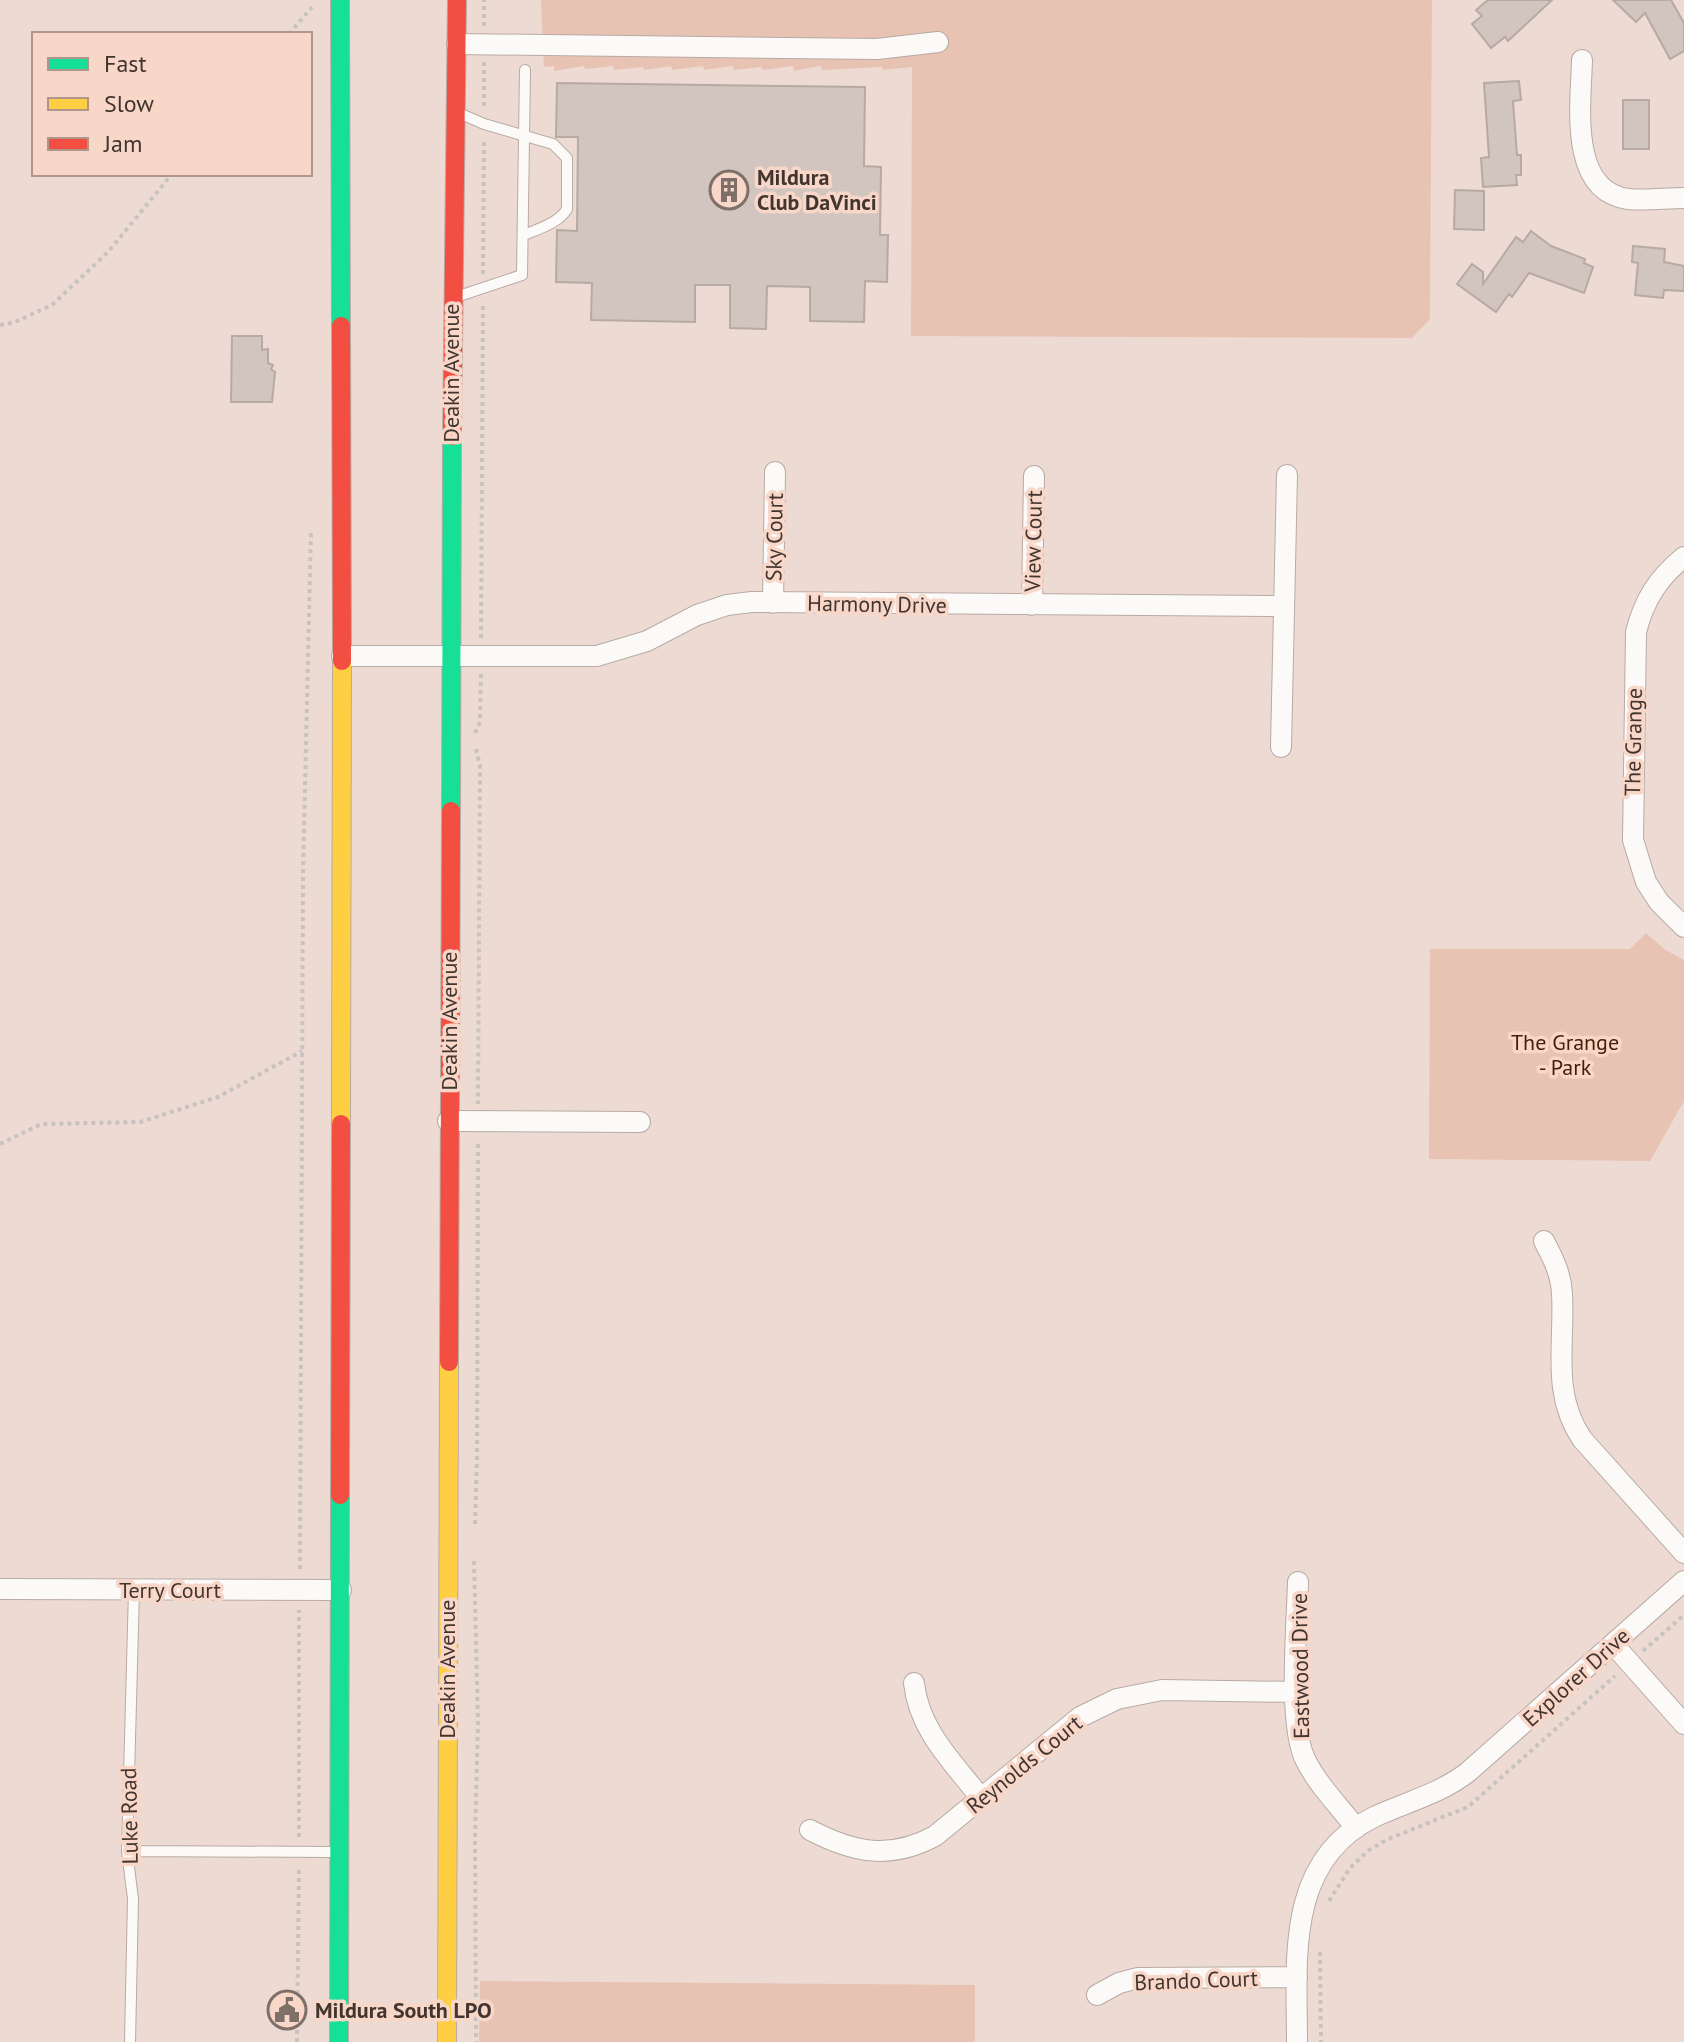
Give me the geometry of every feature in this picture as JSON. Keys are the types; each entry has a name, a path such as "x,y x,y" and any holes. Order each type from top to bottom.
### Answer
{"main road":[{"path":"338,0 342,656 339,2042"},
{"name":"Deakin Avenue","path":"447,2042 450,656 457,0"}],"street":[{"path":"457,44 877,49 938,42"},
{"path":"1582,60 1581,137 1588,168 1596,181 1627,199 1684,198"},
{"name":"Sky Court","path":"773,603 775,472"},
{"path":"1281,747 1287,475"},
{"name":"View Court","path":"1032,605 1034,476"},
{"name":"The Grange","path":"1684,557 1655,585 1642,608 1636,632 1632,798 1633,840 1642,872 1659,902 1684,927"},
{"name":"Harmony Drive","path":"342,656 597,656 647,641 697,615 727,605 1283,606"},
{"path":"448,1121 640,1122"},
{"path":"1544,1241 1554,1259 1562,1292 1562,1389 1571,1422 1582,1439 1684,1553"},
{"name":"Explorer Drive","path":"1297,2042 1301,1915 1312,1881 1332,1851 1356,1828 1372,1818 1440,1791 1468,1772 1684,1581"},
{"name":"Eastwood Drive","path":"1298,1582 1296,1692 1300,1746 1306,1760 1356,1828"},
{"name":"Terry Court","path":"0,1589 341,1590"},
{"path":"1613,1644 1684,1724"},
{"path":"914,1683 916,1704 925,1725 980,1797"},
{"name":"Reynolds Court","path":"810,1830 855,1849 898,1851 935,1836 1080,1717 1117,1699 1162,1690 1296,1692"},
{"name":"Brando Court","path":"1097,1995 1119,1983 1138,1978 1297,1977"}],"lane":[{"path":"452,298 522,275 525,70"},
{"path":"457,113 553,144 567,158 567,209 563,216 524,235"},
{"name":"Luke Road","path":"130,2042 133,1899 127,1851 134,1590"},
{"path":"127,1851 340,1852"}],"path":[{"path":"311,23 312,0"},
{"path":"473,1535 477,1458 480,766 475,732 481,711 484,0"},
{"path":"291,32 312,7"},
{"path":"0,325 15,322 52,305 108,252 170,176"},
{"path":"297,2042 302,1051 306,693 312,522"},
{"path":"0,1144 41,1124 140,1122 218,1097 302,1051"},
{"path":"474,1554 478,1722 476,2042"},
{"path":"1325,1909 1342,1879 1369,1850 1468,1807 1684,1615"},
{"path":"1320,1945 1321,2042"}],"green space":[{"path":"541,0 1432,0 1430,319 1412,338 911,336 912,67 822,70 820,66 794,71 793,66 763,70 761,67 734,70 733,66 704,70 703,66 672,70 671,66 614,70 613,66 585,69 584,66 554,71 554,66 544,67"},
{"name":"The Grange - Park","path":"1646,933 1664,949 1684,960 1684,1101 1650,1161 1429,1159 1430,949 1630,949"},
{"path":"480,1981 975,1985 975,2042 479,2042"}],"building":[{"path":"1488,0 1552,0 1508,41 1505,37 1491,48 1472,24 1482,16 1476,10"},
{"path":"1613,0 1671,0 1684,23 1684,51 1670,59 1645,13 1636,22"},
{"path":"1519,81 1521,100 1513,101 1521,175 1516,175 1517,185 1483,187 1481,158 1489,157 1484,83"},
{"name":"Mildura Club DaVinci","path":"557,83 865,87 864,166 881,167 880,235 888,235 887,282 865,281 864,322 810,321 810,287 767,286 766,329 730,328 730,285 695,285 695,322 591,320 592,283 556,282 557,230 577,231 578,137 556,137"},
{"path":"1623,100 1649,100 1649,149 1623,149"},
{"path":"1455,190 1484,191 1484,230 1454,229"},
{"path":"1531,231 1551,246 1585,259 1584,263 1593,267 1584,293 1529,273 1512,297 1509,294 1496,312 1457,284 1472,264 1483,272 1483,284 1516,237 1523,242"},
{"path":"1633,246 1665,249 1664,262 1684,266 1684,291 1664,290 1663,298 1635,295 1638,263 1632,262"},
{"path":"232,336 262,336 262,350 268,349 268,363 273,365 271,369 275,372 272,402 231,402"}],"traffic: fast":[{"path":"340,0 341,326"},
{"path":"451,811 452,436"},
{"path":"339,2042 340,1495"}],"traffic: slow":[{"path":"341,1124 342,661"},
{"path":"447,2042 449,1362"}],"traffic: jam":[{"path":"452,436 457,0"},
{"path":"341,326 342,661"},
{"path":"449,1362 451,811"},
{"path":"340,1495 341,1124"}],"place":[{"name":"Mildura Club DaVinci","path":"729,190"},
{"name":"Mildura South LPO","path":"287,2010"}]}
